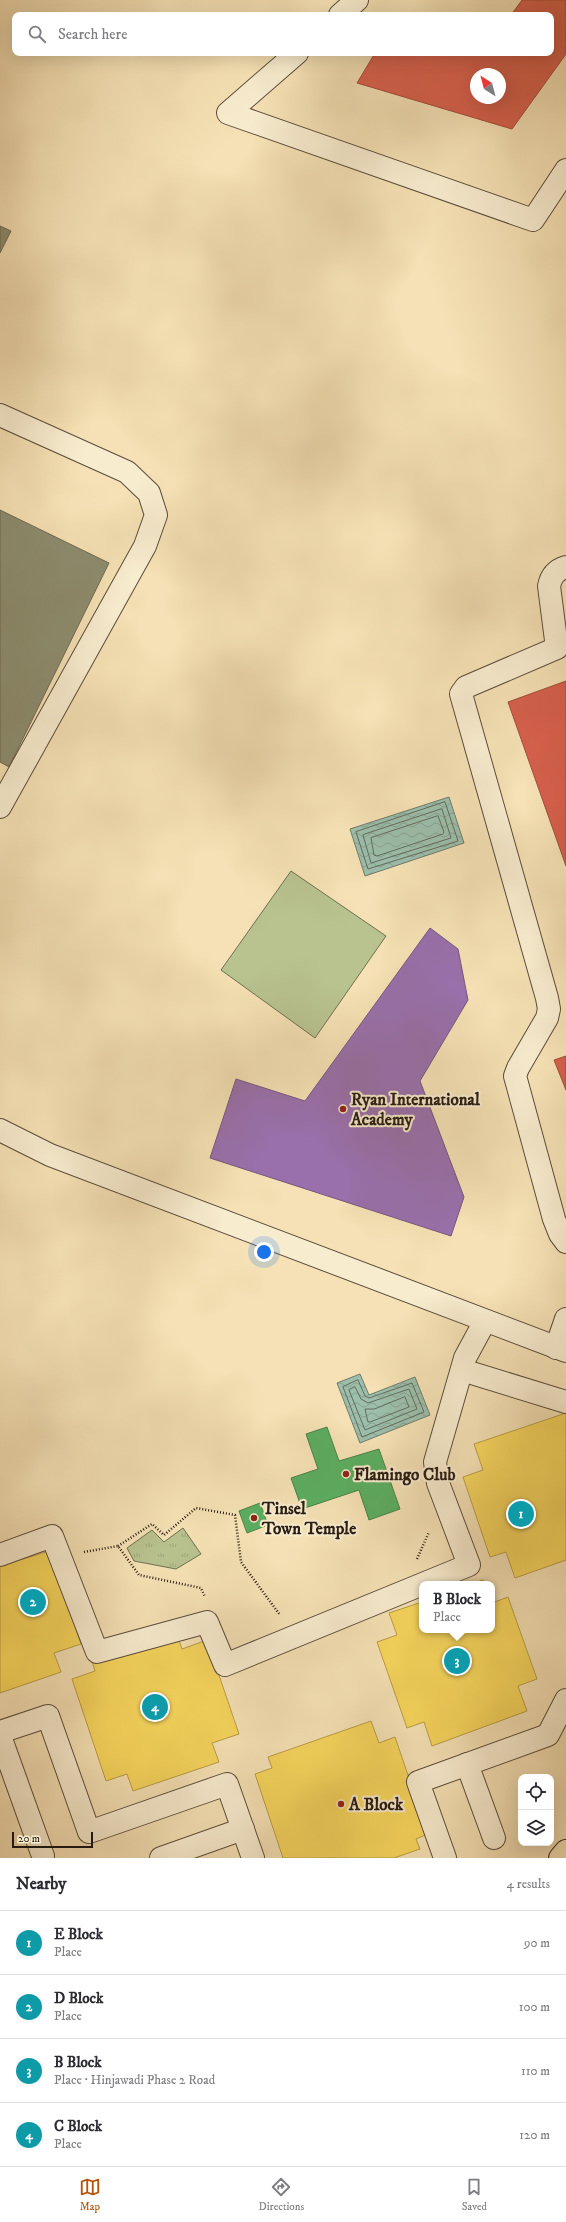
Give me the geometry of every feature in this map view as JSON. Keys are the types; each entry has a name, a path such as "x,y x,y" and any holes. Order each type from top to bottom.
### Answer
{"main road":[{"path":"560,1858 566,1850"}],"street":[{"path":"343,12 357,0"},
{"path":"293,56 228,113 533,220 566,170"},
{"path":"0,414 127,472 149,493 156,515 145,546 0,807"},
{"path":"566,567 555,573 550,579 549,586 557,648 466,688 461,694 547,998 549,1009 546,1018 515,1076 554,1219 560,1234 566,1242"},
{"path":"0,1130 50,1155 561,1350 566,1319"},
{"path":"430,1581 469,1565 438,1483 435,1462 465,1358 485,1321"},
{"path":"462,1370 566,1402"},
{"path":"0,1555 52,1536 97,1652 207,1622 225,1665 419,1585"},
{"path":"445,1858 418,1782 548,1734 566,1700"},
{"path":"0,1732 48,1716 89,1832 227,1784 253,1858"},
{"path":"0,1736 43,1856"},
{"path":"467,1764 494,1838"},
{"path":"161,1858 243,1829"}],"path":[{"path":"416,1563 444,1498"},
{"path":"60,1556 118,1546 152,1524 164,1535 196,1508 235,1515 241,1562 282,1618"},
{"path":"118,1546 139,1575 201,1588 207,1601"}],"green space":[{"path":"291,871 386,936 315,1038 221,970"},
{"path":"183,1528 201,1554 176,1569 134,1561 127,1548 152,1530 164,1542"}],"water":[{"path":"449,797 464,843 365,876 350,829"},
{"path":"360,1374 369,1395 415,1377 430,1415 360,1443 337,1383"}],"building: Homes":[{"path":"566,1413 566,1560 515,1578 506,1552 490,1557 463,1477 483,1470 474,1444"},
{"path":"18,1542 23,1559 49,1551 81,1644 54,1653 61,1672 0,1693 0,1549"},
{"path":"508,1597 537,1679 518,1686 527,1711 432,1746 424,1722 407,1728 377,1642 397,1635 389,1613 419,1603 419,1633 495,1633 495,1602"},
{"path":"176,1632 182,1649 207,1640 239,1734 212,1743 219,1762 133,1791 127,1774 106,1781 72,1679 95,1671 92,1661"},
{"name":"A Block","path":"371,1721 379,1743 395,1737 428,1834 416,1839 420,1849 394,1858 283,1858 255,1774 272,1768 268,1757"}],"building: Shops":[{"path":"522,0 566,0 566,54 512,129 357,83 373,56 554,56 554,12 513,12"},
{"path":"566,681 566,866 508,702"},
{"path":"566,1056 566,1090 554,1060"}],"building: Offices":[{"path":"430,928 458,949 468,1000 420,1081 464,1197 451,1236 210,1158 236,1079 305,1101"}],"building: Public":[{"name":"Flamingo Club","path":"327,1427 339,1461 379,1449 400,1509 369,1520 359,1490 302,1509 291,1478 318,1469 306,1434"},
{"name":"Tinsel Town Temple","path":"260,1503 268,1525 247,1533 239,1511"}],"building: Industry":[{"path":"0,226 11,231 0,253"},
{"path":"0,510 109,563 9,767 0,762"}],"place":[{"name":"Ryan International Academy","path":"343,1109"},
{"name":"Flamingo Club","path":"346,1474"},
{"name":"E Block","path":"521,1514"},
{"name":"Tinsel Town Temple","path":"254,1518"},
{"name":"D Block","path":"33,1602"},
{"name":"B Block","path":"457,1661"},
{"name":"C Block","path":"155,1707"},
{"name":"A Block","path":"341,1804"}]}
